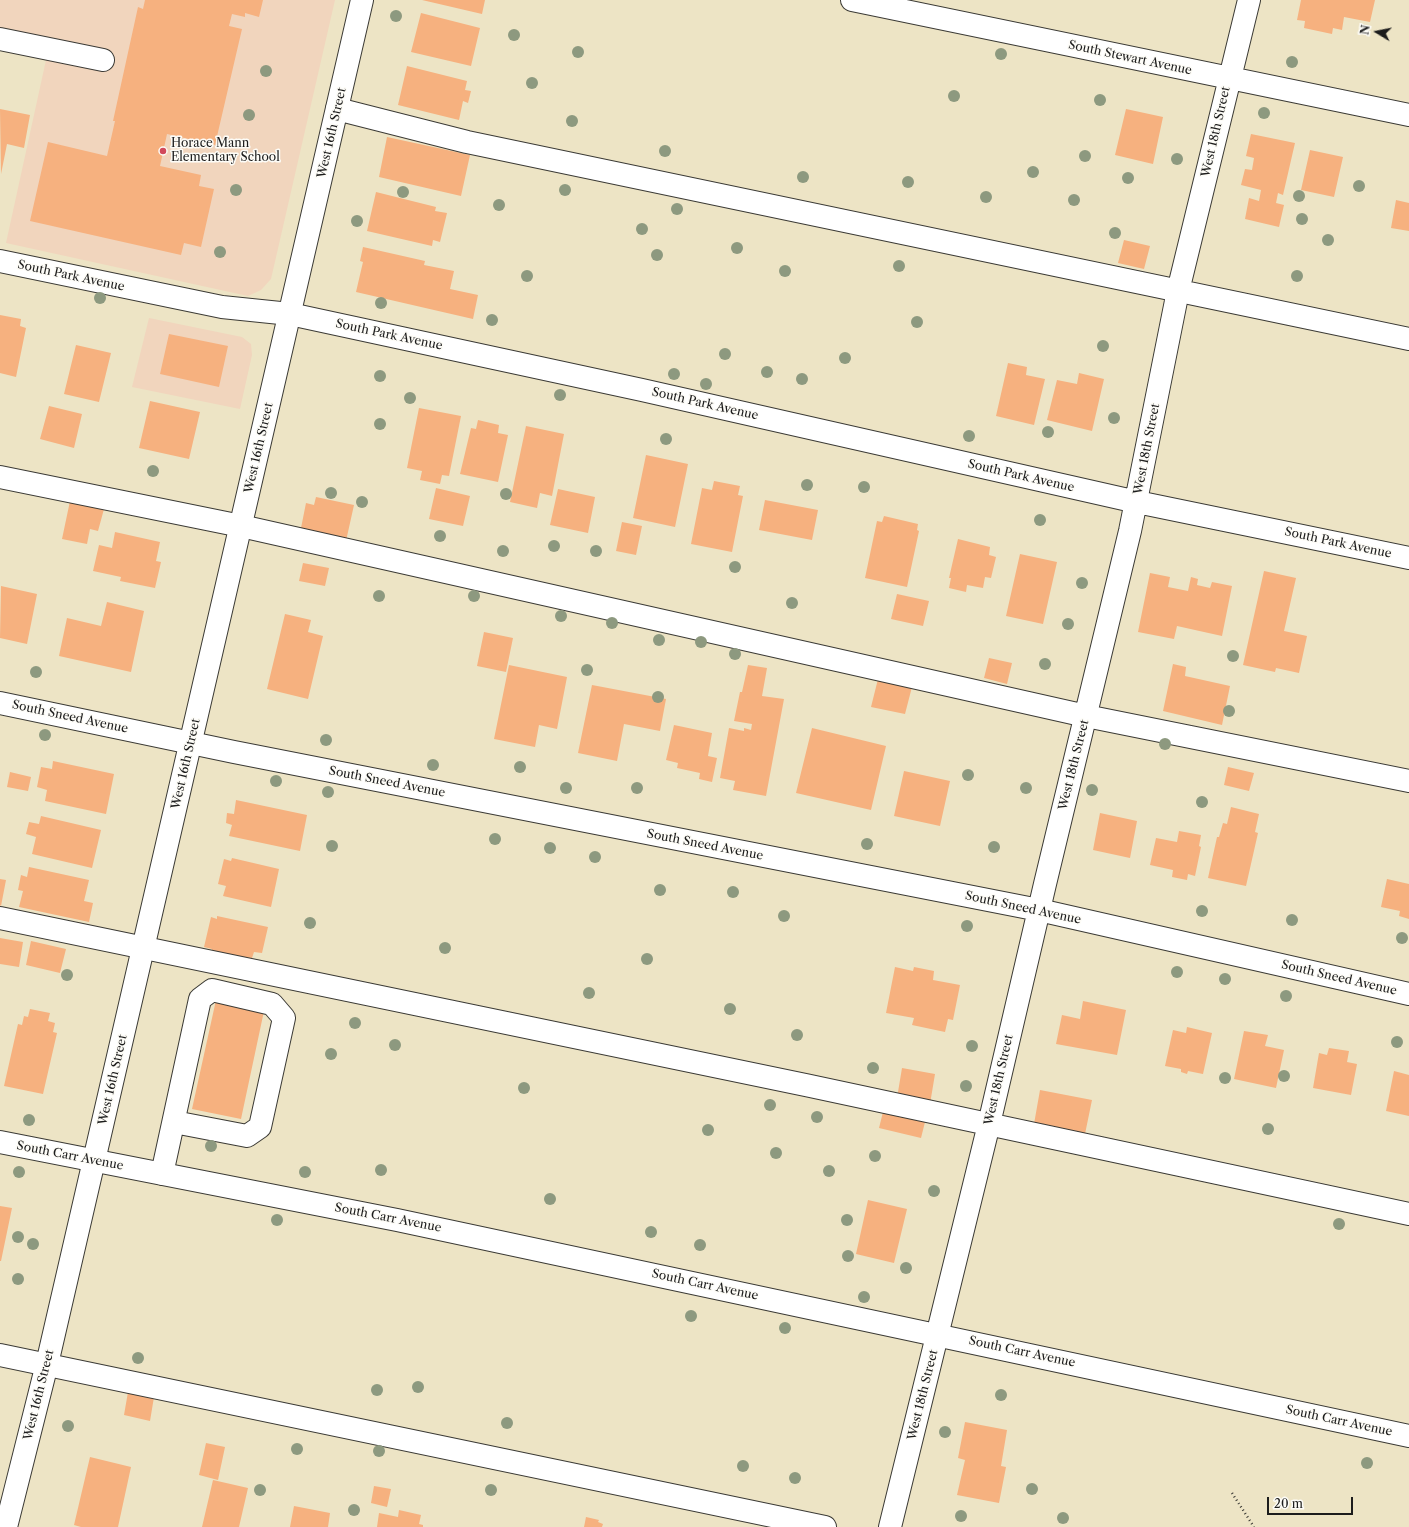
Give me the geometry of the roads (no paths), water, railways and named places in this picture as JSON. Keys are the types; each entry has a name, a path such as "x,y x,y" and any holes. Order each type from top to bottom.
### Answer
{"street":[{"name":"West 16th Street","path":"6,1527 47,1364 362,0"},
{"name":"South Stewart Avenue","path":"852,0 1409,115"},
{"name":"West 18th Street","path":"890,1527 989,1124 1137,502 1178,291 1249,0"},
{"path":"0,39 103,60"},
{"path":"337,109 467,142 1409,339"},
{"name":"South Park Avenue","path":"0,261 222,307 290,314 642,390 1137,502 1409,558"},
{"path":"0,477 241,526 1086,716 1409,781"},
{"name":"South Sneed Avenue","path":"0,703 191,743 1039,910 1409,994"},
{"path":"0,918 989,1124 1409,1214"},
{"path":"162,1174 200,999 212,990 272,1004 284,1018 260,1127 247,1136 174,1122"},
{"name":"South Carr Avenue","path":"0,1142 396,1220 938,1334 1409,1436"},
{"path":"0,1355 825,1527"}],"place":[{"name":"Horace Mann Elementary School","path":"163,151"}]}
